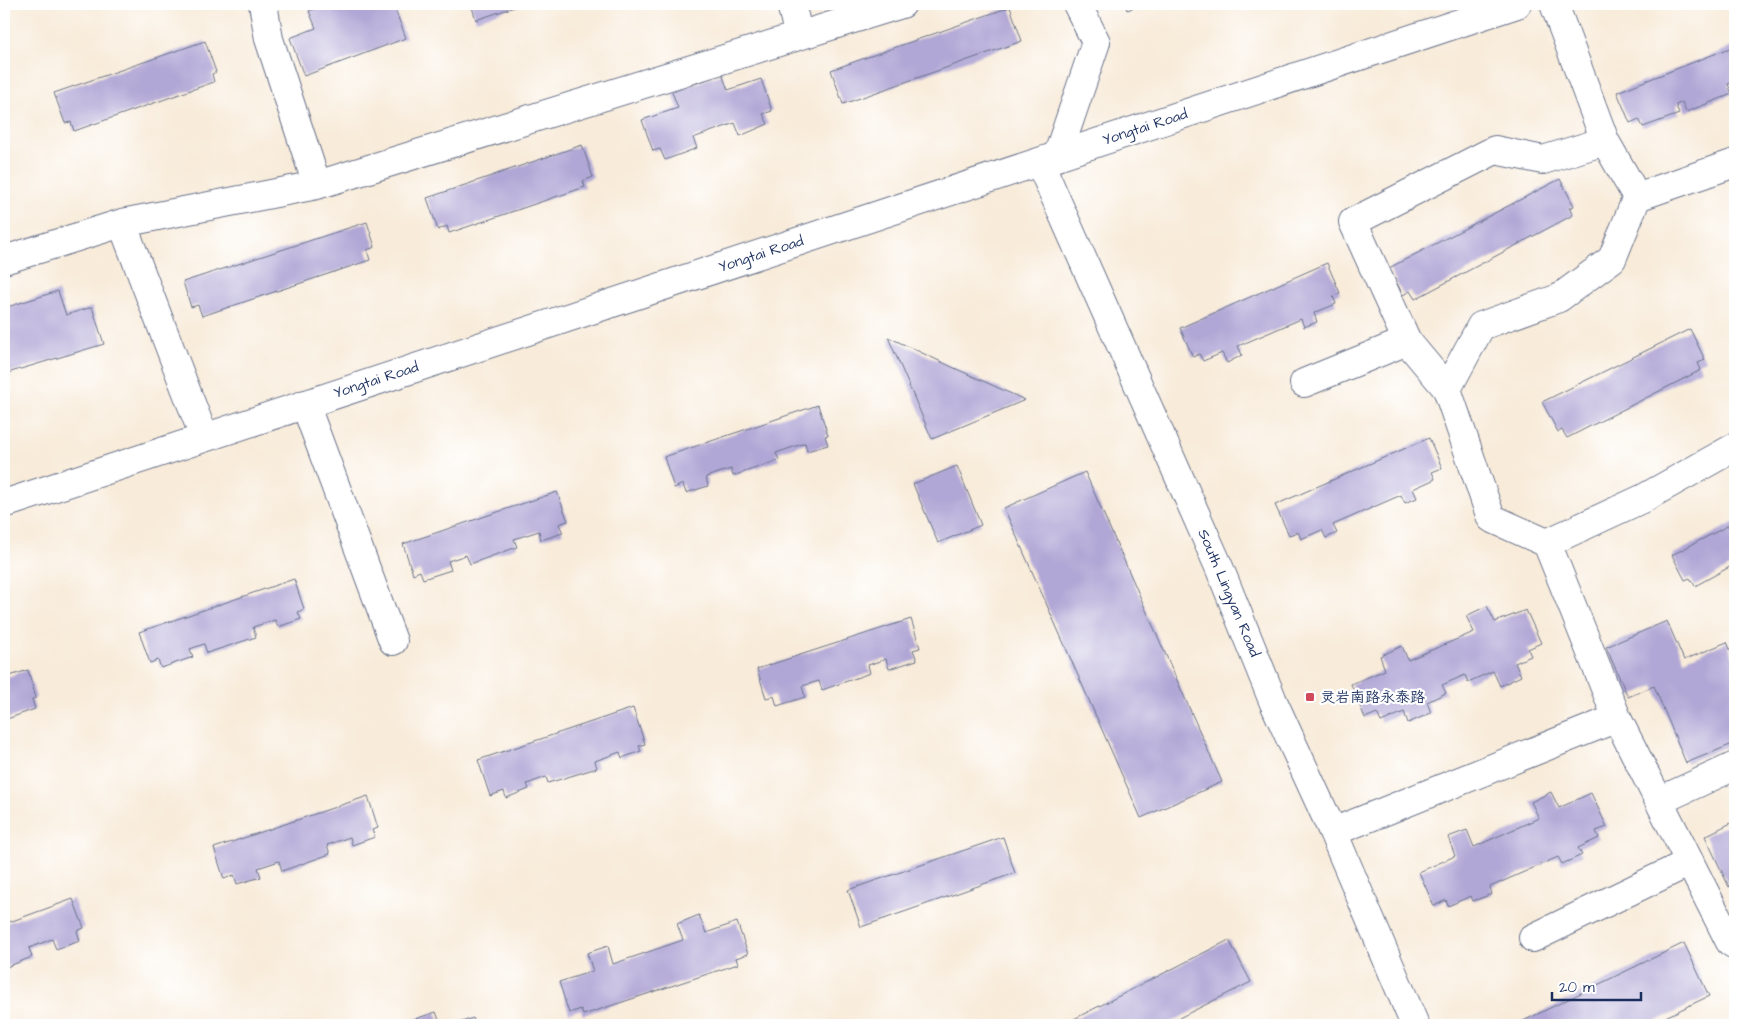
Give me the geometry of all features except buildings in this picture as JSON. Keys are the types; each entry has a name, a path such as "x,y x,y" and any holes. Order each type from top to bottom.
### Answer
{"street":[{"path":"263,4 269,39 316,185"},
{"path":"791,4 799,36"},
{"path":"4,260 122,223 316,185 902,4"},
{"path":"1048,160 1096,42 1077,4"},
{"name":"Yongtai Road","path":"4,504 1517,4"},
{"path":"1554,4 1605,140 1637,197"},
{"path":"1605,140 1543,160 1495,150 1353,222 1407,341 1447,389 1491,518 1547,543 1617,718 1730,942 1735,945"},
{"name":"South Lingyan Road","path":"1048,160 1273,701 1333,832 1415,1025"},
{"path":"1447,389 1481,326 1560,298 1612,259 1637,197 1735,163"},
{"path":"122,223 204,437"},
{"path":"1304,383 1407,341"},
{"path":"305,404 394,641"},
{"path":"1547,543 1644,498 1735,447"},
{"path":"1333,832 1617,718"},
{"path":"1659,800 1735,766"},
{"path":"1533,938 1690,862"}],"place":[{"name":"灵岩南路永泰路","path":"1310,697"}]}
